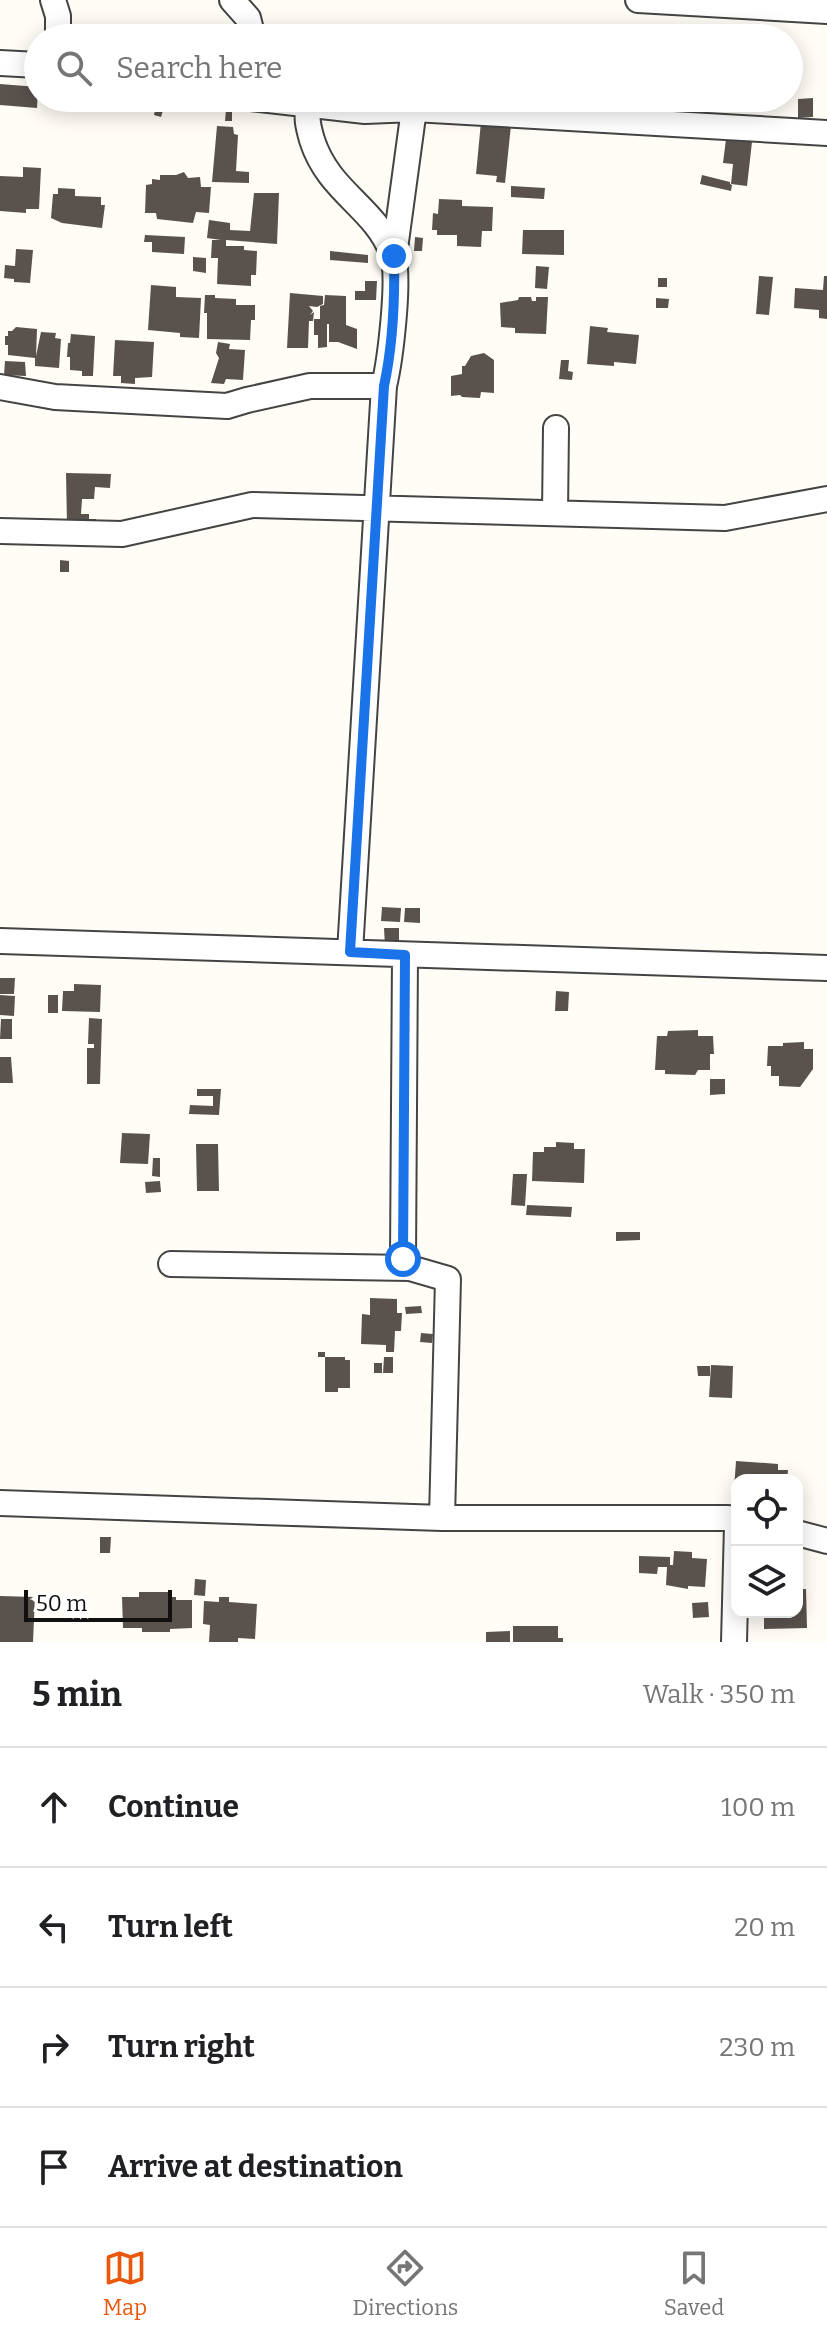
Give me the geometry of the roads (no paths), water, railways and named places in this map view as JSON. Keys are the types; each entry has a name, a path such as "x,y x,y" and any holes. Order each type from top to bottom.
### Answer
{"street":[{"path":"53,0 58,24"},
{"path":"232,0 250,24"},
{"path":"638,0 762,4 827,11"},
{"path":"0,63 24,64"},
{"path":"305,112 318,159 340,189 380,230 394,256"},
{"path":"350,952 384,386 394,307 394,256 414,112"},
{"path":"466,112 827,133"},
{"path":"0,387 55,397 227,406 310,386 384,386"},
{"path":"555,513 556,428"},
{"path":"0,531 122,534 252,505 725,518 827,499"},
{"path":"0,941 827,968"},
{"path":"405,955 403,1259 410,1268"},
{"path":"171,1264 410,1268 448,1279 442,1518"},
{"path":"0,1503 442,1518 731,1520"},
{"path":"803,1535 827,1541"},
{"path":"734,1642 736,1546"}]}
